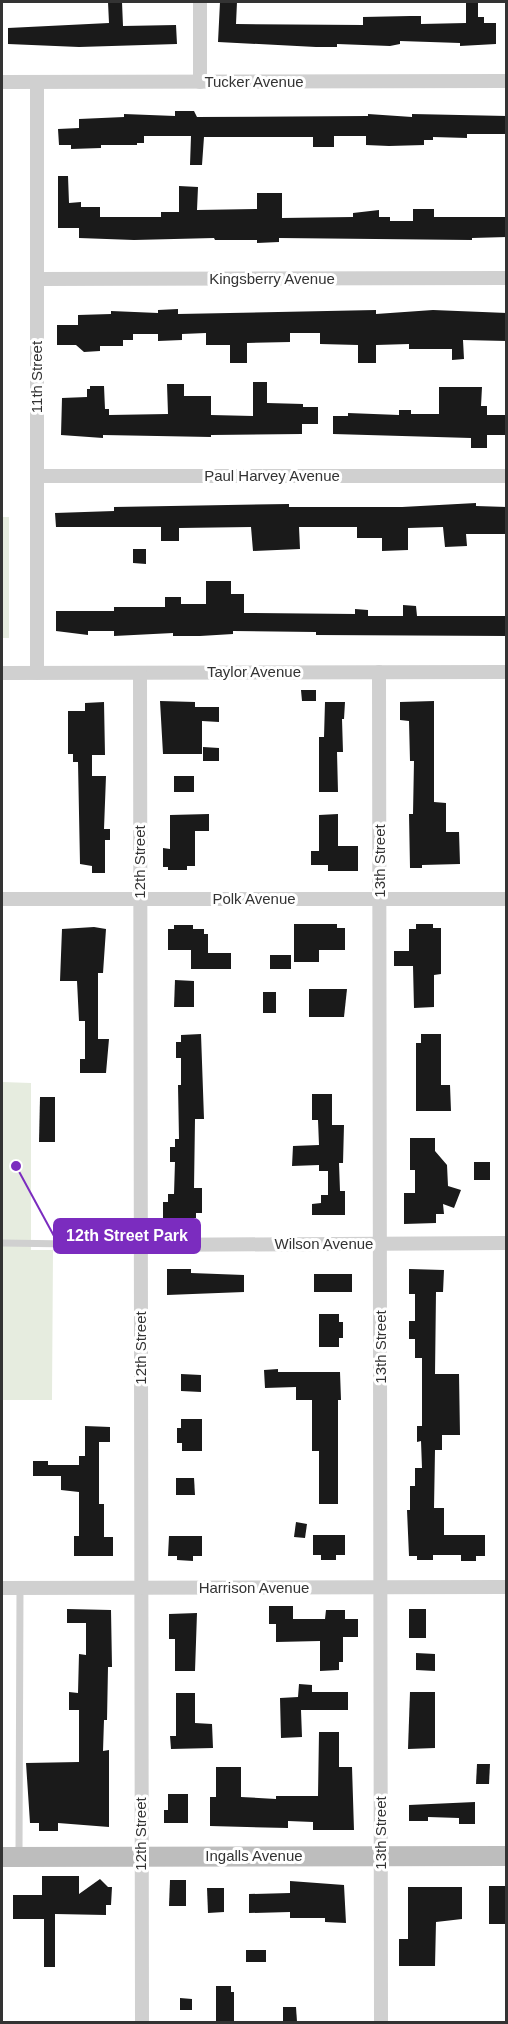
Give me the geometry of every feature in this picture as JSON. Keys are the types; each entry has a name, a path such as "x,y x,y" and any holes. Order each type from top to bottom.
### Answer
{"main road":[{"name":"Ingalls Avenue","path":"10,1857 507,1856"}],"street":[{"path":"200,2 200,82"},
{"name":"Tucker Avenue","path":"2,82 507,81"},
{"name":"11th Street","path":"37,82 37,673"},
{"name":"Kingsberry Avenue","path":"37,279 507,278"},
{"name":"Paul Harvey Avenue","path":"37,476 507,476"},
{"name":"13th Street","path":"379,672 381,2022"},
{"name":"Taylor Avenue","path":"2,673 507,672"},
{"name":"12th Street","path":"140,673 142,2022"},
{"name":"Polk Avenue","path":"2,899 507,899"},
{"name":"Wilson Avenue","path":"141,1245 507,1243"},
{"name":"Harrison Avenue","path":"2,1588 507,1587"}],"lane":[{"path":"2,1243 141,1245"},
{"path":"10,1857 20,1588"}],"shaded area":[{"path":"2,517 9,517 9,638 2,638"},
{"path":"2,1082 31,1083 31,1250 53,1250 52,1400 2,1400"}],"building":[{"path":"108,2 122,2 123,26 176,25 177,44 79,47 8,44 8,28 109,23"},
{"path":"220,2 237,2 236,24 363,25 363,17 410,16 421,16 421,24 466,23 466,2 478,2 478,17 484,17 484,23 496,23 496,44 460,46 460,43 400,41 400,44 390,46 337,44 337,47 316,47 218,42"},
{"path":"175,111 194,111 197,117 368,116 368,114 412,117 412,114 507,116 507,134 467,134 467,138 433,137 433,140 424,140 424,145 389,146 366,145 366,136 334,136 334,147 313,147 313,137 204,137 202,165 190,165 191,136 144,136 144,143 137,143 137,145 101,145 101,148 71,149 71,145 59,145 58,129 79,128 79,119 124,117 124,114 175,116"},
{"path":"58,176 68,176 69,203 81,202 81,207 100,207 100,217 161,217 161,212 179,212 179,186 198,187 197,210 257,209 257,193 282,193 282,218 353,217 353,213 379,210 379,217 390,217 390,221 413,221 413,209 434,209 434,217 507,217 507,237 472,238 472,240 279,238 279,242 257,243 257,240 215,240 214,238 134,240 79,238 79,228 58,228"},
{"path":"178,309 178,314 376,310 376,314 433,310 507,313 507,341 463,340 464,359 452,360 452,349 409,349 409,344 376,345 376,363 358,363 358,345 320,344 320,333 290,333 290,342 247,343 247,363 230,363 230,345 206,345 206,333 182,334 182,340 158,341 158,334 133,334 133,340 123,340 123,346 100,346 100,351 84,352 76,345 57,345 57,325 78,325 78,315 111,314 111,311 158,313 158,310"},
{"path":"253,382 267,382 267,403 303,404 303,407 318,407 318,424 302,424 302,434 211,435 211,437 103,435 103,438 61,435 62,398 87,397 87,389 90,389 90,386 104,386 105,409 109,409 109,415 168,414 167,384 184,384 184,396 211,396 211,415 253,416"},
{"path":"439,387 482,387 481,406 487,406 487,415 507,415 507,435 487,435 487,448 471,448 471,438 333,434 333,416 348,416 348,413 399,415 399,410 411,410 411,414 439,414"},
{"path":"476,503 476,506 507,507 507,534 466,534 467,546 445,547 443,527 408,528 408,550 382,551 382,538 357,538 357,527 299,527 300,549 253,551 251,527 179,528 179,541 161,541 161,527 56,527 55,513 114,511 114,507 289,504 289,507 402,507"},
{"path":"133,549 146,549 146,564 133,563"},
{"path":"206,581 231,581 231,594 244,594 244,613 355,614 355,609 368,610 368,616 403,616 403,605 416,606 417,616 507,616 507,636 316,635 316,632 233,631 233,634 200,636 173,636 173,633 114,636 114,631 88,631 88,635 56,631 56,611 114,611 114,607 165,607 165,597 181,597 181,604 206,604"},
{"path":"301,690 316,690 316,701 302,701"},
{"path":"160,701 195,702 195,707 219,707 219,722 202,721 202,754 163,754"},
{"path":"434,701 434,802 446,803 446,832 459,832 460,864 422,865 422,868 410,868 409,814 413,814 414,761 410,761 409,721 400,720 400,702"},
{"path":"104,702 105,755 92,755 92,776 106,776 104,829 110,829 110,840 105,840 105,873 92,873 92,866 80,864 78,762 73,762 73,754 68,754 68,711 85,711 85,703"},
{"path":"325,702 345,702 344,719 342,719 343,752 337,752 338,792 319,792 319,737 324,737"},
{"path":"203,747 219,748 219,761 203,761"},
{"path":"174,776 194,776 194,792 174,792"},
{"path":"209,814 209,831 195,831 195,866 187,866 187,870 168,870 168,867 163,867 163,848 170,849 170,815"},
{"path":"338,814 338,846 358,846 358,871 328,871 328,865 311,865 311,851 319,851 319,815"},
{"path":"294,924 337,924 337,928 345,928 345,950 319,950 319,962 294,962"},
{"path":"416,924 433,924 433,928 441,928 441,974 434,975 434,1007 414,1008 413,966 394,966 394,951 409,951 409,929 416,929"},
{"path":"174,925 193,925 193,929 204,929 204,934 208,934 208,953 231,953 231,969 191,969 191,950 168,950 168,929 174,929"},
{"path":"94,927 106,929 103,973 98,973 98,1039 109,1039 106,1073 80,1073 80,1059 85,1059 85,1021 79,1021 77,981 60,981 62,929"},
{"path":"270,955 291,955 291,969 270,969"},
{"path":"175,980 194,981 194,1007 174,1007"},
{"path":"309,989 347,989 344,1017 309,1017"},
{"path":"263,992 276,992 276,1013 263,1013"},
{"path":"201,1034 204,1119 195,1119 194,1188 202,1188 202,1213 196,1213 196,1218 163,1218 163,1202 168,1202 168,1194 174,1194 175,1162 170,1162 170,1147 175,1147 175,1139 179,1139 178,1085 181,1085 181,1058 176,1058 176,1042 181,1042 181,1035"},
{"path":"421,1034 441,1034 441,1085 450,1085 451,1111 416,1111 416,1043 421,1043"},
{"path":"312,1094 332,1094 332,1125 344,1125 343,1163 339,1163 340,1191 345,1191 345,1215 312,1215 312,1204 321,1203 321,1195 328,1195 328,1171 319,1171 319,1165 292,1166 293,1146 319,1145 318,1120 312,1120"},
{"path":"40,1097 55,1097 55,1142 39,1142"},
{"path":"410,1138 435,1138 435,1151 447,1165 448,1186 461,1190 454,1208 443,1204 444,1214 436,1214 436,1223 404,1224 404,1193 415,1193 415,1170 410,1170"},
{"path":"474,1162 490,1162 490,1180 474,1180"},
{"path":"167,1269 191,1269 191,1273 244,1275 244,1292 167,1295"},
{"path":"409,1269 444,1270 443,1292 436,1292 435,1374 459,1374 460,1435 442,1435 442,1450 435,1450 434,1508 444,1508 444,1535 485,1535 485,1556 476,1556 476,1561 461,1561 461,1555 433,1555 433,1560 417,1560 417,1556 409,1556 407,1510 410,1510 410,1486 415,1486 415,1468 422,1468 421,1441 417,1442 417,1426 422,1426 422,1358 415,1358 415,1339 409,1339 409,1321 415,1321 415,1294 409,1294"},
{"path":"314,1274 352,1274 352,1292 314,1292"},
{"path":"319,1314 339,1314 339,1322 343,1322 343,1338 339,1338 339,1347 319,1347"},
{"path":"278,1369 278,1372 340,1372 338,1504 319,1504 319,1451 312,1451 312,1400 296,1400 296,1387 265,1388 264,1370"},
{"path":"181,1374 201,1375 201,1392 181,1391"},
{"path":"181,1419 202,1419 202,1451 182,1451 182,1443 177,1443 177,1428 181,1428"},
{"path":"85,1426 110,1427 110,1442 99,1442 99,1504 104,1504 104,1537 113,1537 113,1556 74,1556 74,1536 79,1536 79,1492 61,1490 61,1476 33,1476 33,1461 48,1461 48,1465 79,1465 79,1456 85,1456"},
{"path":"176,1478 194,1478 195,1495 176,1495"},
{"path":"296,1522 307,1524 305,1538 294,1537"},
{"path":"313,1535 345,1535 345,1555 336,1555 336,1560 321,1560 321,1555 313,1555"},
{"path":"169,1536 202,1536 202,1556 193,1556 193,1561 177,1560 177,1556 168,1556"},
{"path":"269,1606 293,1606 293,1619 325,1619 326,1610 345,1610 345,1619 358,1619 358,1637 343,1637 343,1662 339,1662 339,1670 320,1671 320,1641 276,1642 276,1624 269,1624"},
{"path":"67,1609 111,1610 112,1667 108,1667 107,1720 104,1720 103,1751 109,1750 109,1827 58,1823 58,1831 39,1831 39,1823 30,1823 26,1763 79,1762 79,1710 69,1710 69,1692 78,1693 79,1654 86,1655 86,1623 67,1623"},
{"path":"409,1609 426,1609 426,1638 409,1638"},
{"path":"197,1613 195,1671 175,1671 175,1639 169,1639 169,1614"},
{"path":"416,1653 435,1654 435,1671 416,1670"},
{"path":"299,1684 312,1685 312,1692 348,1692 348,1710 301,1710 302,1737 281,1738 280,1698 298,1697"},
{"path":"410,1692 435,1692 435,1748 408,1749"},
{"path":"176,1693 195,1693 195,1723 212,1724 213,1748 171,1749 170,1736 176,1736"},
{"path":"319,1732 339,1732 339,1767 352,1767 354,1830 313,1830 313,1822 288,1821 288,1828 210,1826 210,1797 216,1797 216,1767 241,1767 241,1797 276,1799 276,1796 318,1796"},
{"path":"477,1764 490,1764 489,1784 476,1784"},
{"path":"168,1794 188,1794 188,1823 164,1823 164,1810 168,1810"},
{"path":"475,1802 475,1824 459,1824 459,1818 428,1817 428,1821 409,1821 409,1805"},
{"path":"42,1876 79,1876 79,1894 100,1879 108,1887 112,1887 111,1905 106,1905 106,1915 55,1914 55,1967 44,1967 44,1919 13,1919 13,1895 42,1895"},
{"path":"170,1880 186,1880 186,1906 169,1906"},
{"path":"290,1881 344,1885 346,1923 325,1922 325,1918 290,1918 290,1912 249,1913 249,1894 290,1893"},
{"path":"489,1886 507,1886 507,1924 489,1924"},
{"path":"408,1887 462,1887 462,1919 436,1922 435,1966 399,1966 399,1939 408,1939"},
{"path":"207,1888 224,1888 224,1912 208,1913"},
{"path":"246,1950 266,1950 266,1962 246,1962"},
{"path":"216,1986 231,1986 231,1992 234,1992 234,2022 216,2022"},
{"path":"180,1998 192,1999 192,2010 180,2010"},
{"path":"283,2007 296,2007 297,2022 283,2022"}],"place":[{"name":"12th Street Park","path":"16,1166"}]}
